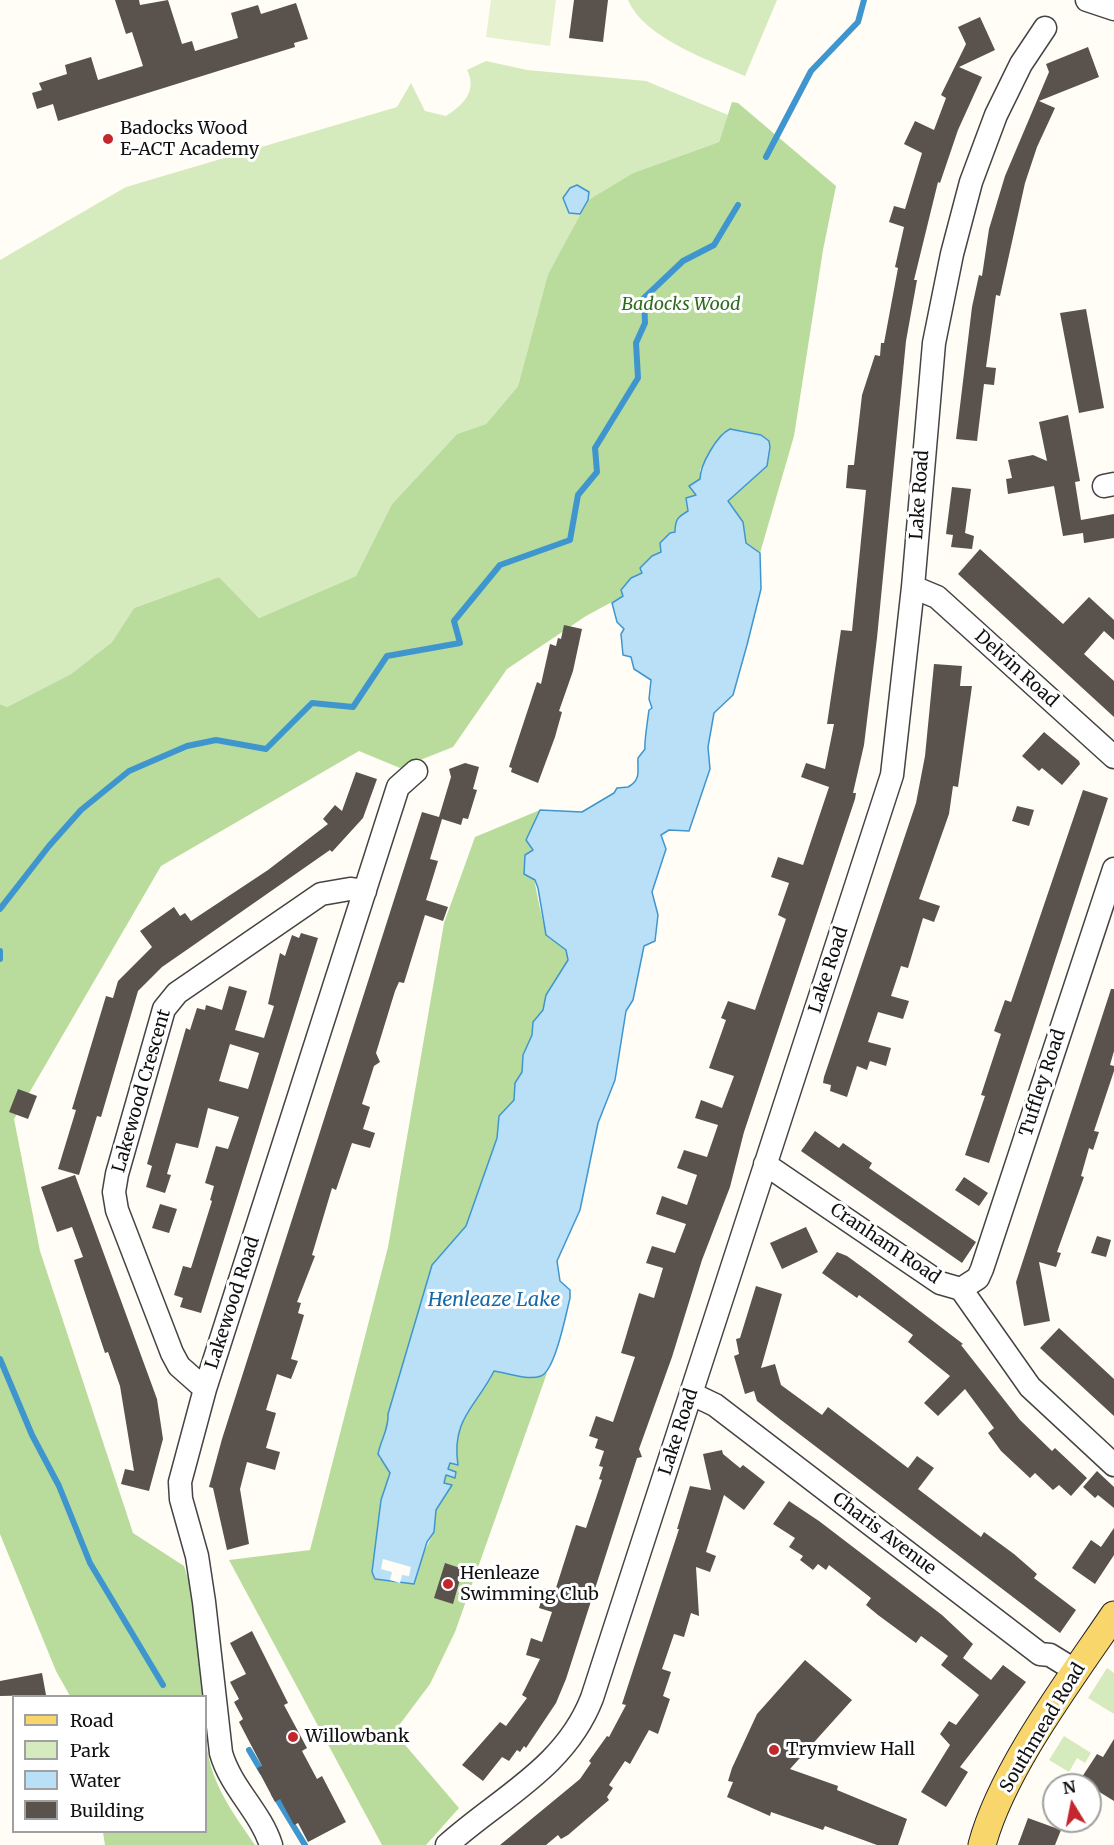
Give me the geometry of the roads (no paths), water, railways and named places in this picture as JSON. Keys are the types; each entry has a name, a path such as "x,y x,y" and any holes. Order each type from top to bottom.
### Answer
{"main road":[{"name":"Southmead Road","path":"982,1845 996,1806 1021,1759 1114,1615"}],"street":[{"path":"1087,0 1114,9"},
{"name":"Lake Road","path":"447,1845 545,1768 585,1714 692,1394 892,775 913,587 934,343 952,254 971,182 996,115 1022,64 1045,28"},
{"name":"Delvin Road","path":"913,587 937,597 1114,757"},
{"name":"Lakewood Road","path":"271,1845 261,1821 226,1770 221,1752 197,1556 181,1498 182,1466 398,787 417,771"},
{"name":"Tuffley Road","path":"961,1289 978,1278 982,1269 1114,869"},
{"name":"Lakewood Crescent","path":"205,1389 179,1366 172,1353 117,1210 114,1192 117,1174 164,1009 177,993 321,894 350,889 365,891"},
{"name":"Cranham Road","path":"765,1164 940,1283 961,1289 1030,1387 1114,1465"},
{"name":"Charis Avenue","path":"692,1394 715,1404 1040,1654 1050,1655 1076,1671"}],"water":[{"path":"577,185 589,192 588,200 580,214 569,213 563,198 570,188"},
{"name":"Henleaze Lake","path":"730,429 761,435 769,441 767,466 728,501 743,522 746,543 760,553 761,589 733,695 714,713 708,747 710,769 689,831 669,830 661,835 666,849 652,892 658,915 655,941 644,946 633,1000 626,1011 615,1080 598,1123 580,1210 557,1261 560,1281 570,1290 559,1341 551,1364 541,1376 524,1377 494,1371 467,1414 458,1436 458,1465 450,1463 448,1469 456,1472 455,1478 446,1475 444,1483 452,1485 436,1510 434,1532 427,1542 414,1584 375,1579 372,1572 381,1500 390,1473 378,1454 432,1265 466,1226 497,1138 499,1116 514,1100 515,1083 522,1072 523,1055 532,1035 533,1022 543,1010 546,995 568,960 566,950 546,935 538,888 535,880 524,874 525,855 533,850 526,840 540,810 582,812 614,793 617,788 628,787 637,777 638,758 645,749 649,710 652,708 649,699 651,680 634,669 631,657 623,655 621,634 624,629 617,622 612,603 623,596 621,590 631,578 642,573 640,568 652,556 661,552 660,543 670,533 675,532 678,519 688,511 686,498 696,495 689,486 700,479 710,451 720,437"}],"waterway":[{"path":"766,157 811,71 858,22 864,0"},
{"path":"0,909 49,846 81,810 129,771 187,746 216,740 266,749 312,703 353,707 387,656 460,643 454,621 500,565 570,540 578,495 597,472 595,448 638,378 636,343 645,323 644,298 683,261 714,245 738,205"},
{"path":"0,951 0,959"},
{"path":"0,1359 32,1435 59,1486 90,1563 163,1685"},
{"path":"249,1750 262,1772"},
{"path":"274,1794 305,1845"}],"place":[{"name":"Badocks Wood E-ACT Academy","path":"108,139"},
{"name":"Henleaze Swimming Club","path":"448,1584"},
{"name":"Willowbank","path":"293,1737"},
{"name":"Trymview Hall","path":"774,1750"}],"park label":[{"name":"Badocks Wood","path":"681,305"}]}
